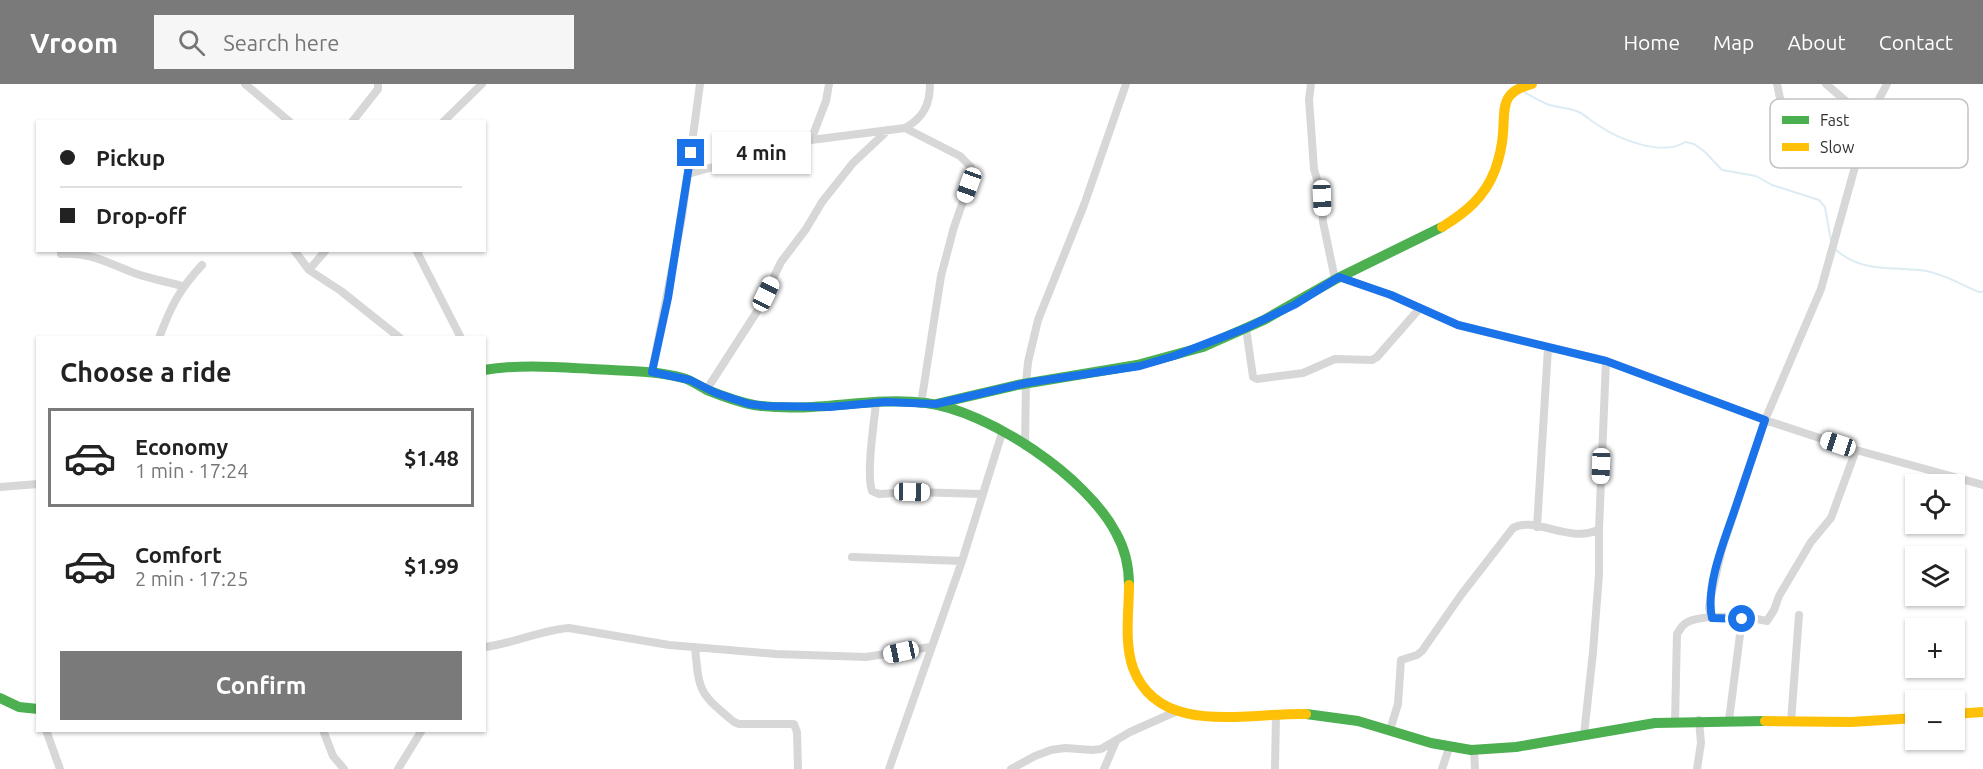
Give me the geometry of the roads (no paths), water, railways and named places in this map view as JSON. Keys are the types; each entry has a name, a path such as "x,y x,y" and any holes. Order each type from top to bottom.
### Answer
{"street":[{"path":"245,84 288,120"},
{"path":"354,120 378,89 378,84"},
{"path":"445,120 482,84"},
{"path":"652,372 668,298 700,84"},
{"path":"811,140 826,101 829,84"},
{"path":"688,174 763,153 802,146 811,140 905,128 916,122 925,110 929,101 930,84"},
{"path":"1025,446 1028,362 1038,320 1084,205 1126,84"},
{"path":"1311,84 1309,99 1314,169 1322,198 1323,222 1337,278"},
{"path":"486,370 500,366 537,365 652,372 690,380 707,389 749,404 829,407 876,402 936,404 1026,383 1140,366 1203,346 1246,328 1294,305 1337,278 1451,221 1480,198 1489,186 1496,169 1503,135 1502,117 1510,94 1519,87 1532,84"},
{"path":"1777,84 1780,99"},
{"path":"1826,84 1844,99"},
{"path":"1879,99 1887,84"},
{"path":"905,128 960,156 971,167 972,176 954,227 941,276 921,404"},
{"path":"707,389 758,310 781,262 806,230 822,202 854,163 888,130"},
{"path":"1712,618 1709,608 1722,549 1765,420 1821,289 1855,168"},
{"path":"296,252 309,270 341,291 397,336"},
{"path":"309,270 324,252"},
{"path":"417,252 460,336"},
{"path":"62,254 79,253 94,256 139,275 182,286"},
{"path":"160,336 182,286 202,266"},
{"path":"1337,278 1391,295 1458,325 1606,361 1765,420 1856,450 1983,485"},
{"path":"1246,328 1253,378 1275,377 1303,373 1335,358 1372,360 1420,308"},
{"path":"1537,527 1548,348"},
{"path":"1584,735 1596,607 1606,361"},
{"path":"876,402 870,473 872,491 879,494 912,492 983,494"},
{"path":"936,404 981,421 1002,432 1059,469 1087,494 1117,533 1123,546 1129,572 1127,640 1134,673 1158,703 1182,715 1303,714 1360,721 1416,740 1449,748 1474,750 1523,746 1584,735 1699,720 1791,722 1905,719"},
{"path":"889,769 962,561 1002,432"},
{"path":"1675,722 1677,634 1681,626 1712,618 1752,618 1767,621 1811,542 1831,518 1856,450"},
{"path":"0,487 36,484"},
{"path":"1390,730 1398,705 1401,660 1422,651 1461,595 1513,528 1520,525 1584,535 1599,529"},
{"path":"852,556 962,561"},
{"path":"1791,722 1799,615"},
{"path":"1729,720 1742,619"},
{"path":"486,647 500,646 557,629 569,628 669,645 776,654 866,657 930,647"},
{"path":"695,647 700,689 734,722 739,724 794,724 797,732 798,769"},
{"path":"0,698 19,707 36,709"},
{"path":"1011,769 1051,750 1101,749 1175,712"},
{"path":"1965,713 1983,712"},
{"path":"1275,769 1276,715"},
{"path":"1697,769 1701,743 1699,720"},
{"path":"47,732 60,769"},
{"path":"324,732 333,756 344,769"},
{"path":"398,769 421,732"},
{"path":"1104,769 1116,741"},
{"path":"1442,769 1449,748"},
{"path":"1474,750 1475,769"}],"waterway":[{"path":"1523,91 1547,104 1579,112 1617,136 1653,147 1665,148 1685,142 1694,144 1722,170 1756,176 1772,185 1819,200 1825,207 1831,241"},
{"path":"1835,249 1845,257 1867,266 1933,272 1983,292"}]}
